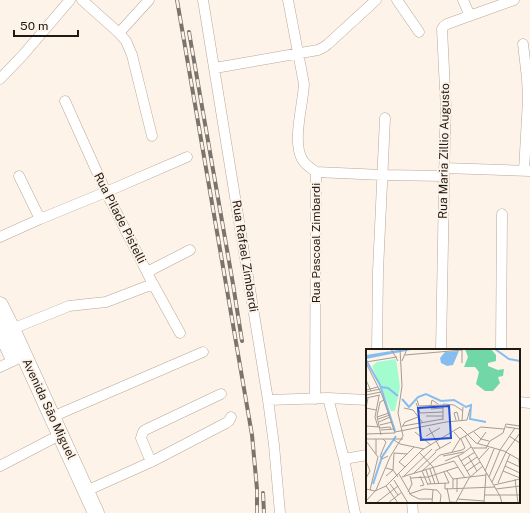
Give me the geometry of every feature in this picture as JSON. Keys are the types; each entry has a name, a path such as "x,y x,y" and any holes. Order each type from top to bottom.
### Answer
{"main road":[{"name":"Avenida São Miguel","path":"0,305 14,360 86,513"},
{"name":"Avenida São Miguel","path":"6,329 52,417 96,513"}],"street":[{"path":"0,79 23,55 70,0"},
{"path":"82,0 126,41 132,55 152,136"},
{"path":"119,33 149,0"},
{"name":"Rua Rafael Zimbardi","path":"203,0 268,400 274,444 280,513"},
{"name":"Rua Pascoal Zimbardi","path":"288,0 304,84 298,133 298,148 302,159 307,166 316,172 315,398"},
{"path":"215,68 298,52 318,50 328,44 376,0"},
{"path":"397,0 419,32"},
{"path":"463,0 470,16"},
{"name":"Rua Maria Zillio Augusto","path":"441,349 444,133 446,110 442,29 447,24 514,0"},
{"path":"316,172 382,175 444,172 527,171 528,99 523,44"},
{"name":"Rua Pilade Pistelli","path":"65,101 106,192 180,333"},
{"path":"377,349 378,271 385,118"},
{"path":"0,237 187,157"},
{"path":"19,176 40,220"},
{"path":"501,349 502,214"},
{"path":"147,272 190,250"},
{"path":"6,329 69,306 106,302 154,284"},
{"path":"52,417 203,352"},
{"path":"0,368 14,360"},
{"path":"151,462 141,438 145,430 221,394"},
{"path":"268,400 315,398 366,400"},
{"path":"328,398 344,459 355,513"},
{"path":"86,491 151,462 226,423 231,417"},
{"path":"0,466 52,439"},
{"path":"344,459 366,456"},
{"path":"412,503 413,513"}],"railway":[{"path":"177,0 252,435 257,489 257,513"},
{"path":"189,32 242,341"},
{"path":"263,493 264,513"}]}
